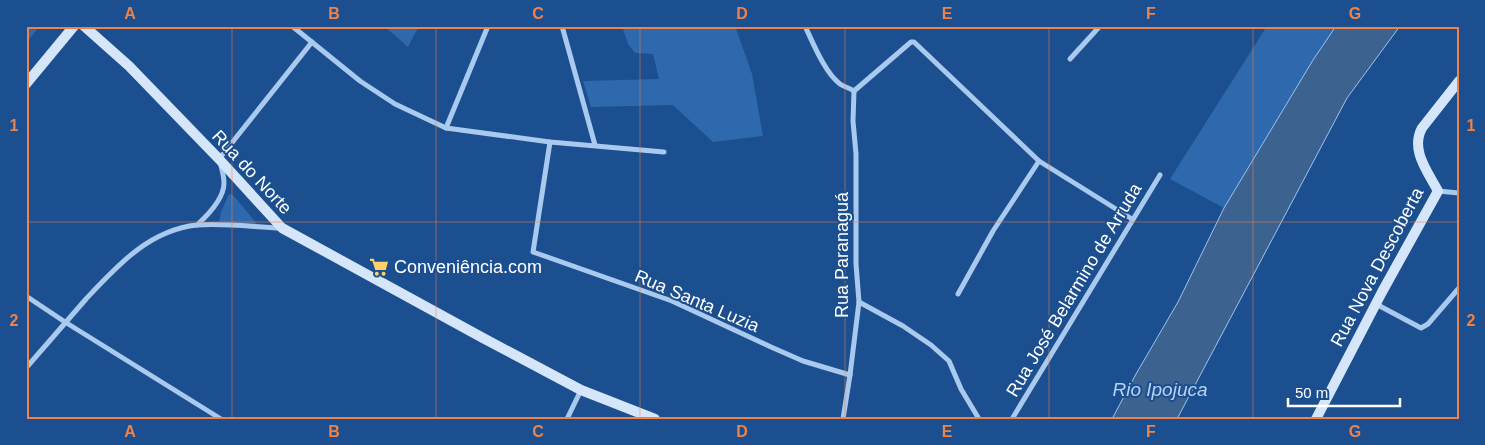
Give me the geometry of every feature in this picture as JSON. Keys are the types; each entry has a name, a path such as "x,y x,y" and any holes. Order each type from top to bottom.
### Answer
{"main road":[{"path":"26,84 74,26"},
{"name":"Rua do Norte","path":"84,26 130,66 282,228 581,390 655,419"},
{"name":"Rua Nova Descoberta","path":"1316,419 1376,303 1438,191 1419,154 1417,143 1422,128 1459,81"}],"street":[{"path":"292,26 360,81 395,104 446,128 550,142 664,152"},
{"path":"446,128 488,26"},
{"path":"562,26 595,145"},
{"path":"805,26 823,64 839,84 854,90 911,42 914,42 1039,161 1132,219"},
{"path":"1070,59 1100,26"},
{"path":"197,226 210,214 222,192 224,183 219,159 312,42"},
{"name":"Rua Paranaguá","path":"843,419 859,302 856,264 854,90"},
{"name":"Rua Santa Luzia","path":"550,142 533,252 672,301 771,348 803,361 850,375"},
{"path":"958,294 993,231 1039,161"},
{"name":"Rua José Belarmino de Arruda","path":"1012,419 1160,175"},
{"path":"1438,191 1459,193"},
{"path":"26,368 117,265 136,249 156,238 197,226 282,228"},
{"path":"1376,303 1421,328 1428,324 1459,288"},
{"path":"26,296 221,419"},
{"path":"859,302 932,345 949,361 961,389 979,419"},
{"path":"566,419 581,390"}],"shaded area":[{"path":"26,26 40,26 26,43"},
{"path":"384,26 419,26 408,47"},
{"path":"622,26 735,26 752,74 763,136 713,142 673,105 591,107 583,81 659,79 653,54 635,53 628,44"},
{"path":"1267,26 1336,26 1313,60 1224,208 1170,179"},
{"path":"229,194 233,195 258,225 219,222"}],"water":[{"name":"Rio Ipojuca","path":"1336,26 1400,26 1347,98 1177,419 1112,419 1178,302 1224,208 1313,60"}],"place":[{"name":"Conveniência.com","path":"379,267"}]}
